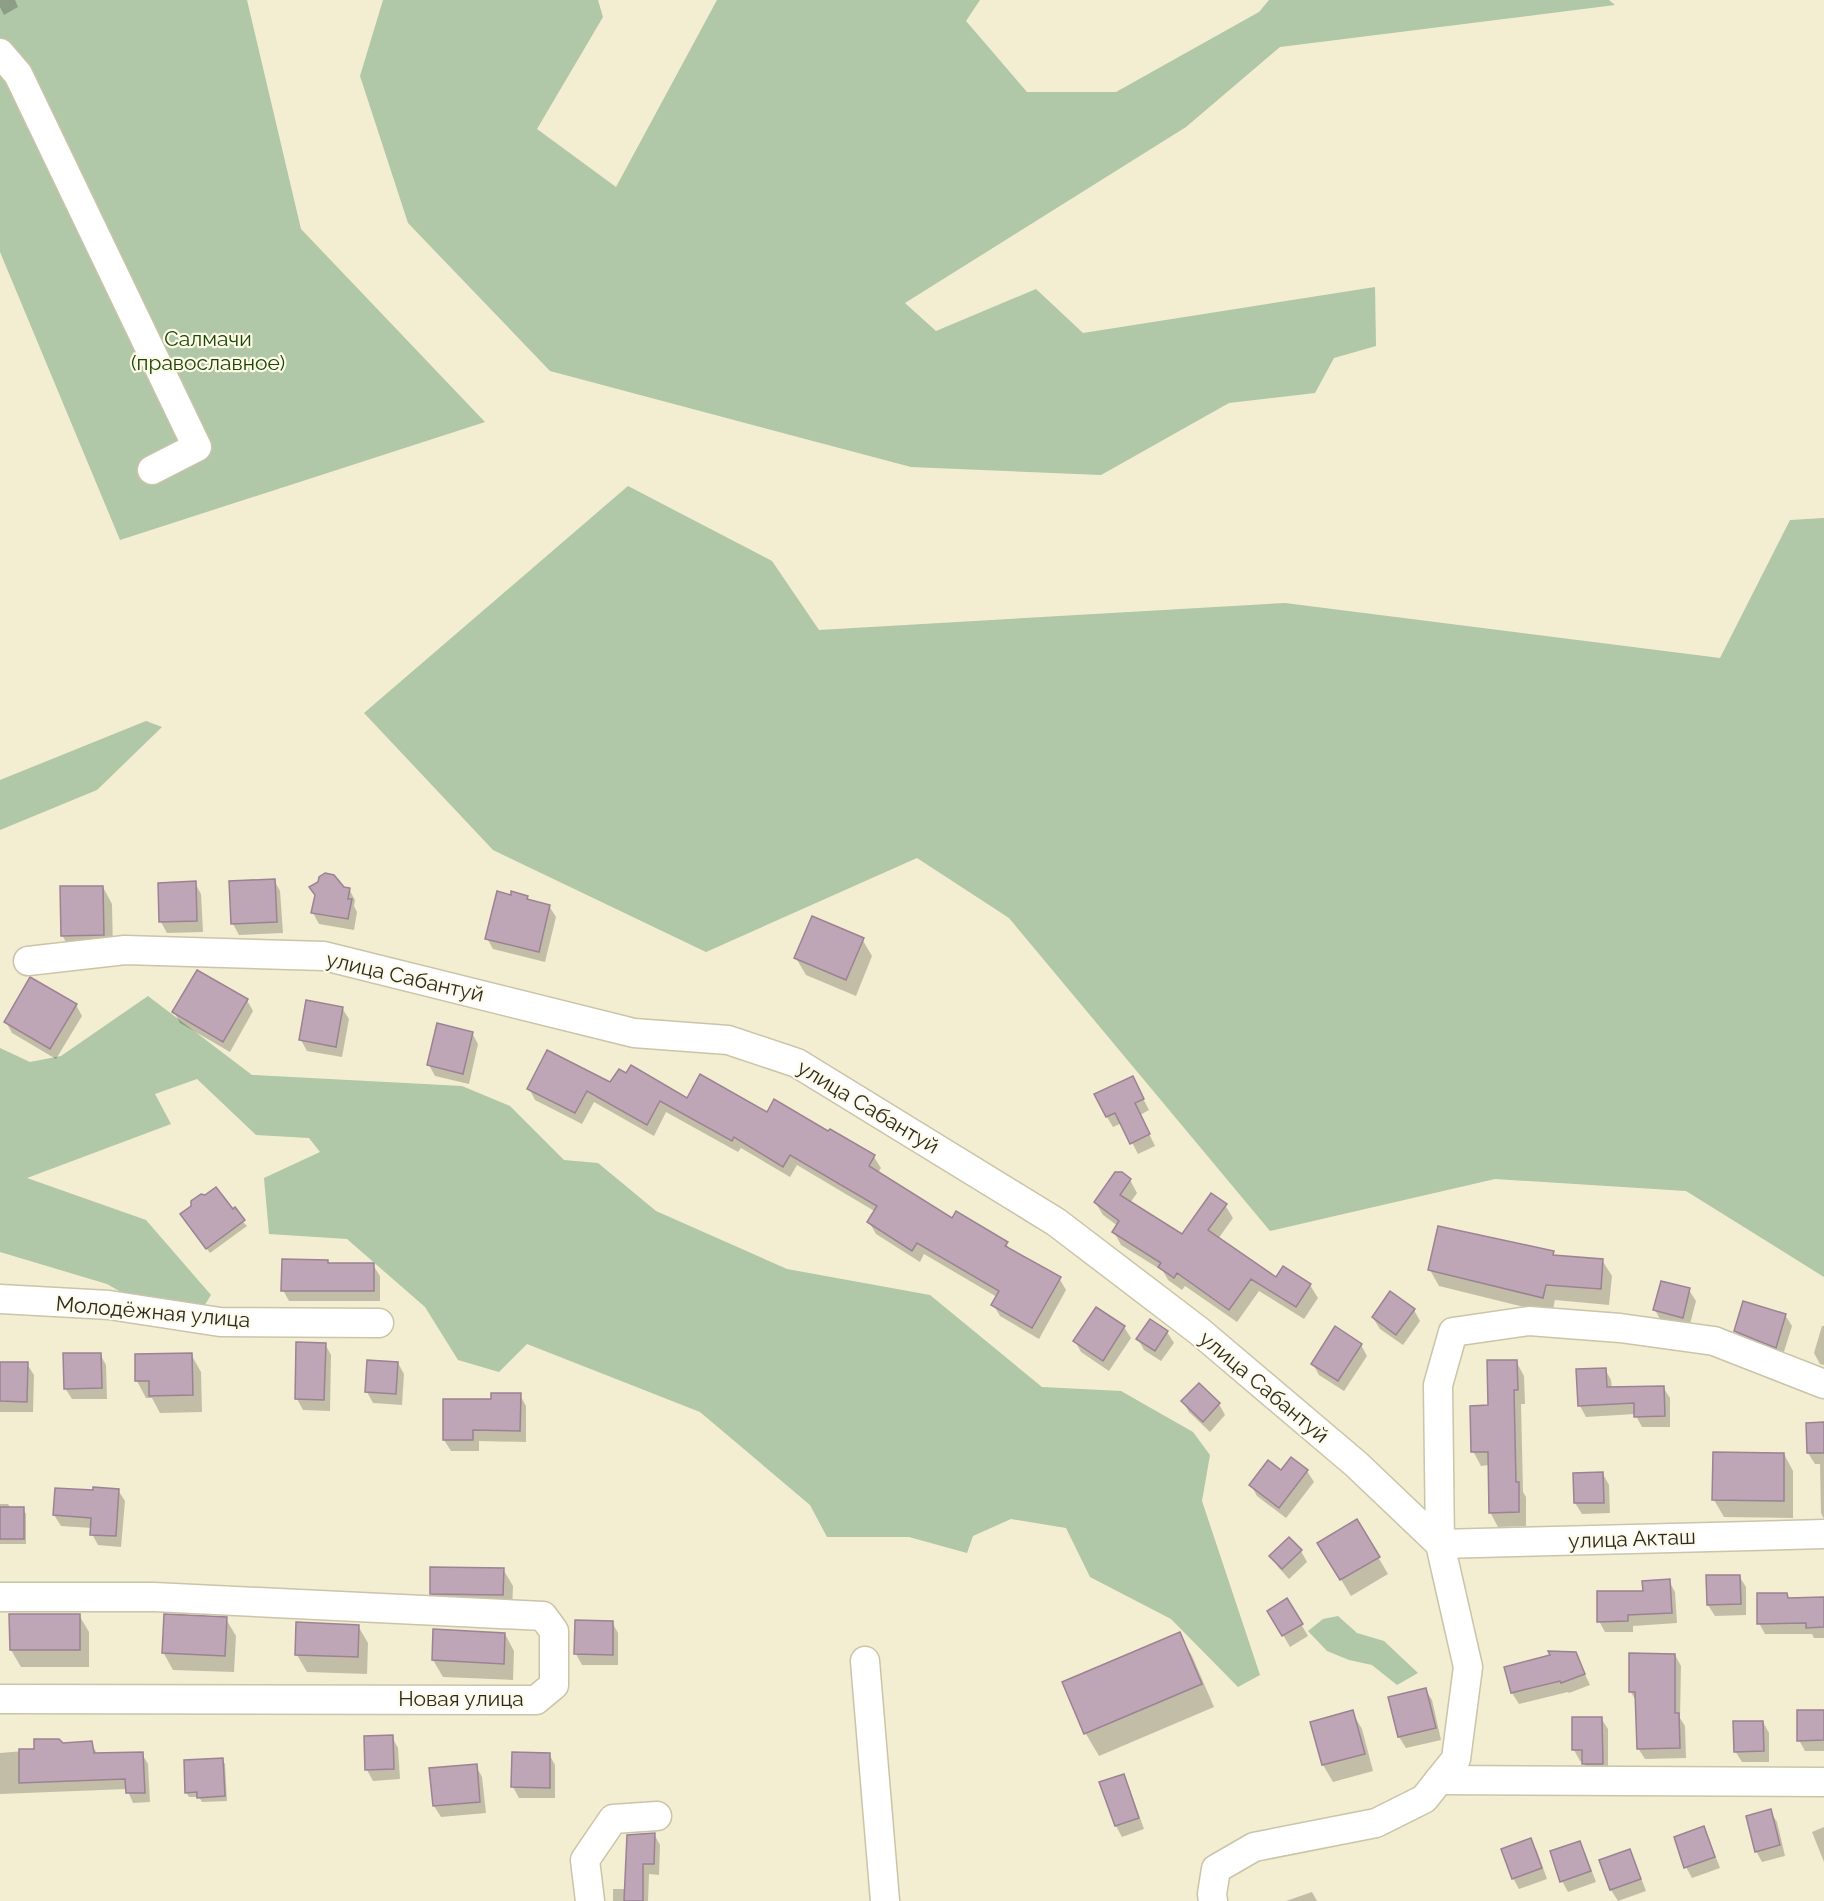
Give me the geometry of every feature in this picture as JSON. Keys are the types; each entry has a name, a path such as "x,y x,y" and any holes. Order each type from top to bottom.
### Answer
{"street":[{"path":"0,53 18,74 197,447 152,470"},
{"name":"улица Сабантуй","path":"28,961 125,950 324,956 634,1033 728,1040 797,1063 1056,1222 1199,1331 1356,1464 1440,1544"},
{"name":"Молодёжная улица","path":"0,1299 109,1305 220,1322 379,1323"},
{"path":"1214,1901 1212,1894 1216,1869 1254,1847 1376,1823 1424,1799 1456,1759 1468,1667 1440,1544 1438,1385 1452,1332 1529,1321 1620,1328 1714,1341 1824,1384"},
{"name":"улица Акташ","path":"1440,1544 1824,1534"},
{"name":"Новая улица","path":"0,1598 154,1597 543,1616 554,1631 554,1685 536,1700 0,1699"},
{"path":"864,1661 885,1901"},
{"path":"1439,1780 1824,1782"},
{"path":"590,1901 585,1860 613,1819 657,1816"}],"green space":[{"name":"Салмачи (православное)","path":"0,0 247,0 301,229 485,422 120,540 0,252"},
{"path":"383,0 598,0 603,17 537,129 616,187 717,0 980,0 966,21 1027,92 1116,92 1259,12 1269,0 1609,0 1615,5 1280,47 1186,127 905,303 936,331 1036,289 1083,333 1375,287 1376,346 1334,358 1315,393 1229,403 1101,475 911,467 550,371 408,223 360,76"},
{"path":"628,486 772,561 819,630 1285,603 1720,658 1790,520 1824,518 1824,1277 1686,1191 1495,1179 1270,1231 1009,918 917,858 706,952 493,850 364,713"},
{"path":"146,721 162,727 97,790 0,830 0,780"},
{"path":"148,996 252,1075 462,1086 510,1106 564,1160 598,1163 656,1211 787,1269 930,1295 1042,1387 1121,1391 1193,1432 1210,1455 1202,1501 1260,1675 1238,1687 1171,1619 1090,1577 1066,1528 1011,1519 973,1536 967,1553 909,1537 827,1537 810,1505 700,1412 527,1344 499,1372 458,1360 425,1307 347,1239 269,1234 264,1178 320,1152 309,1138 256,1135 197,1079 155,1094 171,1124 27,1178 146,1220 211,1295 196,1319 173,1322 107,1284 0,1252 0,1048 30,1062 61,1056"},
{"path":"1338,1616 1357,1633 1384,1641 1418,1673 1397,1685 1372,1665 1349,1660 1327,1651 1308,1631 1323,1619"}],"building":[{"path":"325,873 334,875 344,887 350,888 348,899 352,899 348,919 311,913 315,895 309,887 318,882 319,877"},
{"path":"275,879 277,922 231,924 229,881"},
{"path":"196,881 197,921 159,922 158,883"},
{"path":"60,886 103,886 104,935 61,936"},
{"path":"497,891 511,895 511,891 528,896 527,899 550,905 539,952 485,939"},
{"path":"812,916 864,938 846,980 794,958"},
{"path":"197,970 248,999 223,1042 172,1012"},
{"path":"30,977 77,1004 50,1049 4,1022"},
{"path":"306,1000 343,1007 336,1047 299,1040"},
{"path":"437,1023 473,1032 463,1074 427,1065"},
{"path":"547,1050 610,1082 619,1069 626,1073 631,1065 687,1098 700,1074 767,1112 774,1099 828,1131 830,1129 875,1155 869,1166 952,1218 956,1211 1008,1242 1005,1246 1061,1277 1032,1328 991,1305 999,1291 917,1243 912,1251 867,1222 877,1206 790,1155 783,1167 734,1137 732,1141 660,1101 647,1125 587,1091 575,1113 527,1089"},
{"path":"1133,1076 1144,1099 1135,1103 1150,1134 1130,1144 1115,1113 1106,1117 1094,1094"},
{"path":"1115,1172 1122,1172 1131,1179 1120,1195 1182,1234 1211,1193 1227,1204 1208,1230 1276,1277 1283,1266 1311,1284 1296,1307 1251,1279 1229,1310 1177,1273 1174,1278 1158,1267 1161,1263 1112,1232 1119,1221 1094,1202"},
{"path":"216,1187 245,1220 206,1249 180,1214 191,1206 191,1201"},
{"path":"1438,1226 1554,1251 1553,1255 1603,1259 1601,1289 1546,1285 1543,1298 1428,1270"},
{"path":"282,1259 328,1260 328,1263 374,1263 374,1291 281,1291"},
{"path":"1661,1281 1690,1288 1683,1318 1653,1310"},
{"path":"1390,1291 1415,1309 1396,1335 1372,1317"},
{"path":"1743,1301 1786,1314 1776,1348 1734,1331"},
{"path":"1096,1307 1125,1326 1103,1361 1073,1341"},
{"path":"1150,1319 1168,1331 1155,1351 1136,1339"},
{"path":"1335,1326 1362,1344 1338,1381 1311,1364"},
{"path":"296,1342 326,1343 324,1400 295,1399"},
{"path":"63,1353 101,1353 102,1388 64,1389"},
{"path":"192,1353 193,1395 149,1396 149,1381 135,1381 135,1354"},
{"path":"367,1360 398,1362 396,1394 365,1392"},
{"path":"1487,1360 1517,1360 1518,1390 1514,1390 1519,1512 1489,1513 1488,1452 1471,1452 1470,1406 1488,1405"},
{"path":"0,1362 28,1362 27,1402 0,1401"},
{"path":"1606,1368 1607,1387 1664,1386 1665,1416 1634,1417 1634,1403 1578,1406 1576,1369"},
{"path":"1199,1383 1220,1403 1203,1422 1181,1401"},
{"path":"491,1393 521,1393 520,1431 473,1430 473,1440 443,1440 443,1399 491,1399"},
{"path":"1824,1422 1824,1453 1807,1453 1806,1423"},
{"path":"1713,1452 1784,1453 1784,1501 1712,1500"},
{"path":"1291,1457 1308,1470 1279,1508 1249,1485 1268,1460 1281,1470"},
{"path":"1603,1472 1604,1503 1574,1503 1573,1473"},
{"path":"93,1487 119,1489 116,1536 90,1535 91,1518 53,1515 55,1488 93,1490"},
{"path":"0,1507 24,1507 24,1539 0,1539"},
{"path":"1357,1519 1380,1557 1340,1580 1317,1543"},
{"path":"1289,1537 1302,1550 1282,1569 1269,1556"},
{"path":"430,1567 504,1568 503,1595 430,1594"},
{"path":"1706,1575 1740,1575 1741,1604 1707,1605"},
{"path":"1670,1579 1672,1613 1628,1615 1628,1621 1597,1622 1597,1591 1643,1591 1642,1581"},
{"path":"1757,1593 1787,1593 1788,1598 1824,1597 1824,1627 1806,1628 1806,1623 1757,1624"},
{"path":"1287,1598 1303,1624 1282,1636 1267,1611"},
{"path":"9,1614 80,1614 80,1650 10,1650"},
{"path":"164,1614 227,1617 225,1656 162,1653"},
{"path":"575,1620 613,1621 613,1655 574,1654"},
{"path":"296,1622 359,1625 358,1657 295,1655"},
{"path":"433,1629 505,1633 504,1664 432,1660"},
{"path":"1180,1632 1202,1684 1084,1734 1062,1682"},
{"path":"1548,1651 1576,1652 1585,1674 1561,1683 1560,1681 1511,1693 1504,1667 1550,1655"},
{"path":"1629,1653 1675,1654 1675,1713 1679,1713 1680,1748 1637,1749 1635,1692 1629,1692"},
{"path":"1426,1688 1436,1728 1398,1737 1388,1697"},
{"path":"1353,1710 1365,1754 1322,1765 1310,1722"},
{"path":"1797,1710 1824,1710 1824,1740 1797,1741"},
{"path":"1572,1717 1602,1717 1603,1764 1582,1764 1582,1750 1572,1750"},
{"path":"1733,1721 1763,1721 1764,1751 1734,1752"},
{"path":"393,1735 394,1769 365,1770 364,1736"},
{"path":"34,1739 59,1739 63,1743 92,1741 94,1753 143,1752 145,1793 126,1793 125,1779 19,1783 19,1749 34,1749"},
{"path":"512,1752 550,1753 550,1788 511,1787"},
{"path":"223,1758 225,1796 197,1798 197,1792 185,1793 184,1760"},
{"path":"477,1764 480,1802 433,1806 429,1768"},
{"path":"1124,1774 1139,1818 1115,1826 1099,1782"},
{"path":"1771,1809 1780,1845 1755,1852 1746,1816"},
{"path":"1704,1826 1715,1857 1684,1868 1674,1837"},
{"path":"655,1833 654,1864 643,1864 643,1901 624,1901 627,1835"},
{"path":"1531,1838 1542,1868 1512,1879 1501,1849"},
{"path":"1580,1841 1591,1871 1560,1882 1550,1851"},
{"path":"1630,1849 1641,1879 1610,1890 1599,1860"}]}
